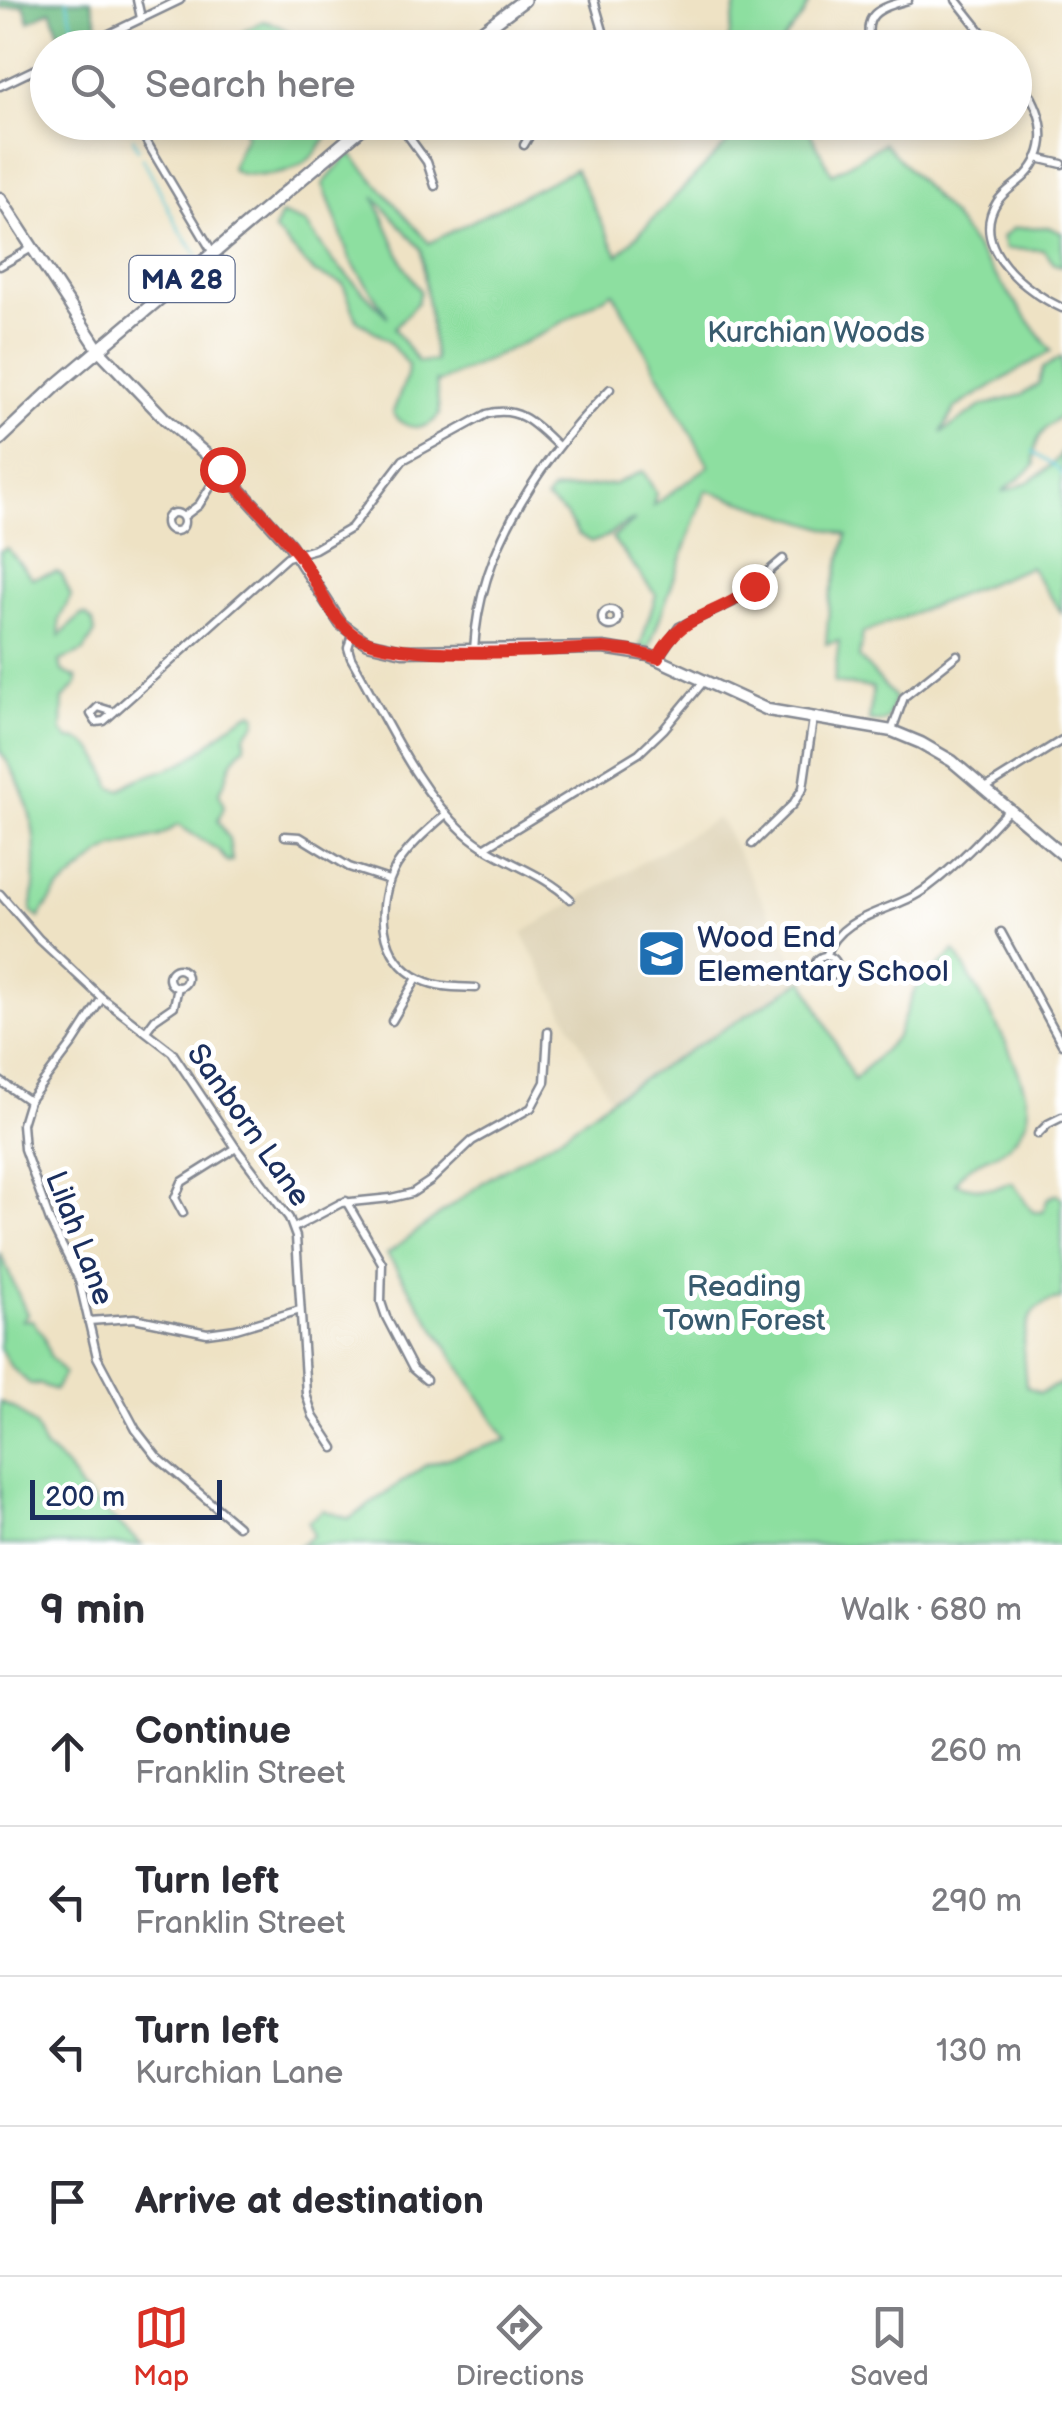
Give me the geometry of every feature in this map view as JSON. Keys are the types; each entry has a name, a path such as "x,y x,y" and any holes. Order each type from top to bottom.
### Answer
{"main road":[{"path":"483,30 524,0"},
{"name":"MA 28","path":"0,439 49,392 347,140"},
{"path":"0,198 99,350 165,419 222,469 297,553 334,614 352,634 374,646 393,650 603,648 658,658 768,710 892,731 945,756 1062,854"}],"street":[{"path":"136,0 141,18"},
{"path":"117,30 180,0"},
{"path":"594,0 603,30"},
{"path":"868,30 875,13 886,5 908,0"},
{"path":"956,0 980,30"},
{"path":"489,25 492,30"},
{"path":"0,86 30,72"},
{"path":"1032,100 1040,112 1042,140 1038,158 995,205 991,235 996,252 1011,272 1035,293 1062,308"},
{"path":"145,140 213,252"},
{"path":"411,140 427,162 435,186"},
{"path":"524,145 527,140"},
{"path":"1038,158 1062,164"},
{"path":"0,266 33,248"},
{"path":"474,650 479,616 500,544 520,501 558,445 610,389"},
{"path":"114,712 287,557 314,549 355,524 389,474 406,458 487,414 500,411 518,413 558,445"},
{"path":"183,517 197,507 222,469"},
{"path":"658,658 679,627 734,602 783,559"},
{"path":"603,648 607,625"},
{"path":"352,634 348,648 351,658 446,814 484,848 570,899"},
{"path":"892,731 904,697 958,655"},
{"path":"484,848 639,753 705,680"},
{"path":"752,844 802,792 813,719"},
{"path":"984,789 1062,740"},
{"path":"826,956 846,927 927,888 1008,810"},
{"path":"446,814 408,850 389,880 383,910 386,935 397,960 417,978 446,987 476,988"},
{"path":"285,836 300,837 346,865 389,880"},
{"name":"Sanborn Lane","path":"0,894 39,939 102,998 176,1056 294,1228 307,1400 334,1448"},
{"path":"1001,932 1062,1044"},
{"path":"392,1021 417,978"},
{"path":"146,1031 174,1006 178,987"},
{"path":"0,1081 29,1101 102,998"},
{"path":"1053,1025 1062,1021"},
{"path":"294,1228 346,1201 412,1193 472,1141 531,1108 545,1082 548,1032"},
{"name":"Lilah Lane","path":"29,1101 22,1119 24,1149 50,1221 79,1280 97,1357 144,1443 238,1526"},
{"path":"1038,1134 1062,1117"},
{"path":"183,1213 176,1198 179,1186 236,1148"},
{"path":"346,1201 382,1263 380,1302 386,1317 414,1369 426,1380"},
{"path":"88,1322 134,1318 208,1333 300,1310"}],"shaded area":[{"name":"Wood End Elementary School","path":"717,818 804,980 610,1099 522,933"}],"green space":[{"path":"0,0 91,0 100,30 58,30 51,10 29,22 24,5 0,9"},
{"path":"737,0 810,0 792,30 731,30"},
{"path":"263,21 285,30 247,30"},
{"path":"244,140 324,140 312,157 292,170 267,175 241,174 231,168"},
{"name":"Kurchian Woods","path":"730,140 814,140 832,174 884,143 952,216 1051,351 955,408 941,433 982,406 1022,395 1039,383 1043,368 1062,357 1062,415 1040,436 1035,465 1002,492 1036,477 1062,452 1062,613 1030,567 863,633 859,657 895,698 888,718 882,722 869,721 873,688 834,683 839,641 826,644 830,597 847,535 706,490 649,648 640,647 656,595 612,538 635,520 591,542 578,534 566,515 546,499 552,491 615,484 643,471 656,493 653,506 709,466 613,292 546,332 438,383 436,380 439,415 422,427 409,426 393,412 408,365 387,340 357,320 343,284 315,273 274,230 281,214 305,223 333,261 388,317 350,259 323,184 350,153 429,243 575,169 618,255","holes":["374,196 421,249 435,361 418,362 394,328 417,303 420,291 404,265"]},
{"path":"1048,227 1062,233 1062,266 1054,264 1044,250 1005,249 1002,237 1014,228"},
{"path":"7,548 32,578 57,572 62,575 71,596 59,620 60,636 81,615 93,622 95,633 84,651 60,661 62,671 77,678 77,684 63,699 62,732 92,749 112,788 121,790 179,764 244,716 253,712 257,716 219,792 224,807 218,821 229,839 232,861 228,863 218,850 178,825 160,836 101,854 57,891 39,918 31,912 33,828 22,790 0,751 0,551"},
{"name":"Reading Town Forest","path":"955,951 1013,1059 1027,1102 1027,1119 1007,1147 969,1168 955,1183 986,1189 1012,1182 1033,1212 1043,1212 1048,1198 1057,1194 1062,1198 1062,1299 1036,1310 1029,1320 1024,1345 1026,1386 1040,1393 1062,1383 1062,1545 299,1545 313,1536 308,1522 323,1510 349,1519 426,1465 507,1440 387,1254 486,1180 804,980 854,1080 897,1036 915,989"},
{"path":"0,1253 27,1314 22,1320 32,1320 44,1337 50,1357 64,1373 55,1390 31,1385 11,1367 0,1349"},
{"path":"0,1402 17,1410 35,1426 45,1448 65,1465 81,1490 142,1545 0,1545"}],"waterway":[{"path":"67,0 74,30"},
{"path":"134,140 138,150"},
{"path":"142,158 197,254"},
{"path":"209,270 226,297"},
{"path":"1033,451 1062,475"}],"place":[{"name":"Wood End Elementary School","path":"662,954"}],"route":[{"path":"222,469 297,553 341,624 362,640 382,648 603,648 658,658 679,627 728,606 754,586"}]}
